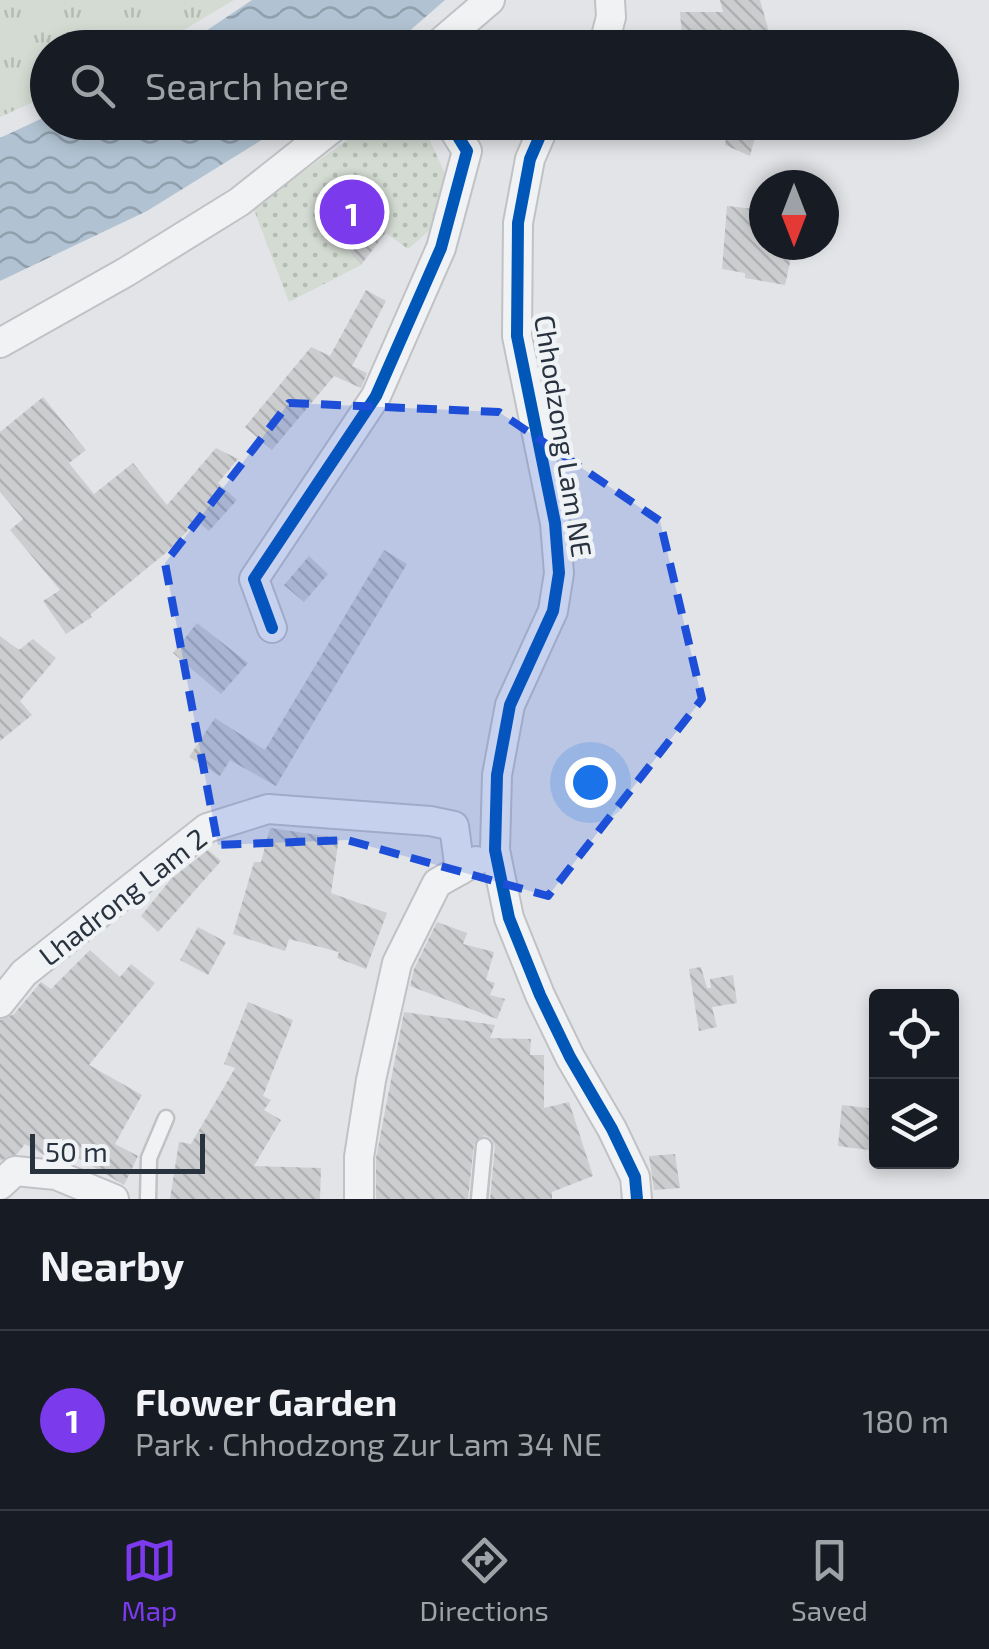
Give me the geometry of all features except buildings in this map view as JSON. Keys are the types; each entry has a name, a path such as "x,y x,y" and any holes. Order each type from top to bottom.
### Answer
{"street":[{"path":"455,30 490,0"},
{"path":"608,30 610,0"},
{"path":"0,342 126,272 239,202 317,140"},
{"path":"272,628 254,579 376,396 441,248 467,151 460,140"},
{"name":"Chhodzong Lam NE","path":"538,140 530,159 518,223 517,336 555,524 558,573 554,611 510,705 497,775 495,850 509,918 540,995 635,1177 636,1199"},
{"name":"Lhadrong Lam 2","path":"0,1003 24,973 207,828 268,809 454,826 460,870"},
{"path":"359,1199 358,1157 396,963 437,883 495,850"},
{"path":"1,1183 14,1171 56,1175 114,1199"}],"lane":[{"path":"148,1199 149,1158 166,1118"},
{"path":"479,1199 484,1146"}],"highlighted area":[{"path":"289,403 499,412 660,521 702,699 548,896 347,840 218,845 165,563"}],"green space":[{"path":"0,0 234,0 184,30 30,30 30,104 0,117"},
{"path":"348,140 430,140 459,204 408,249 365,218 341,241 361,265 289,302 253,207"}],"water":[{"path":"252,0 445,0 411,30 207,30"},
{"path":"30,124 30,140 262,140 147,211 0,281 0,138"}],"cycle path":[{"path":"272,628 254,579 376,396 441,248 467,151 460,140"},
{"path":"538,140 530,159 518,223 517,336 555,523 559,573 553,611 510,705 497,775 495,850 509,918 540,995 635,1177 637,1199"}],"place":[{"name":"Flower Garden","path":"352,212"}]}
